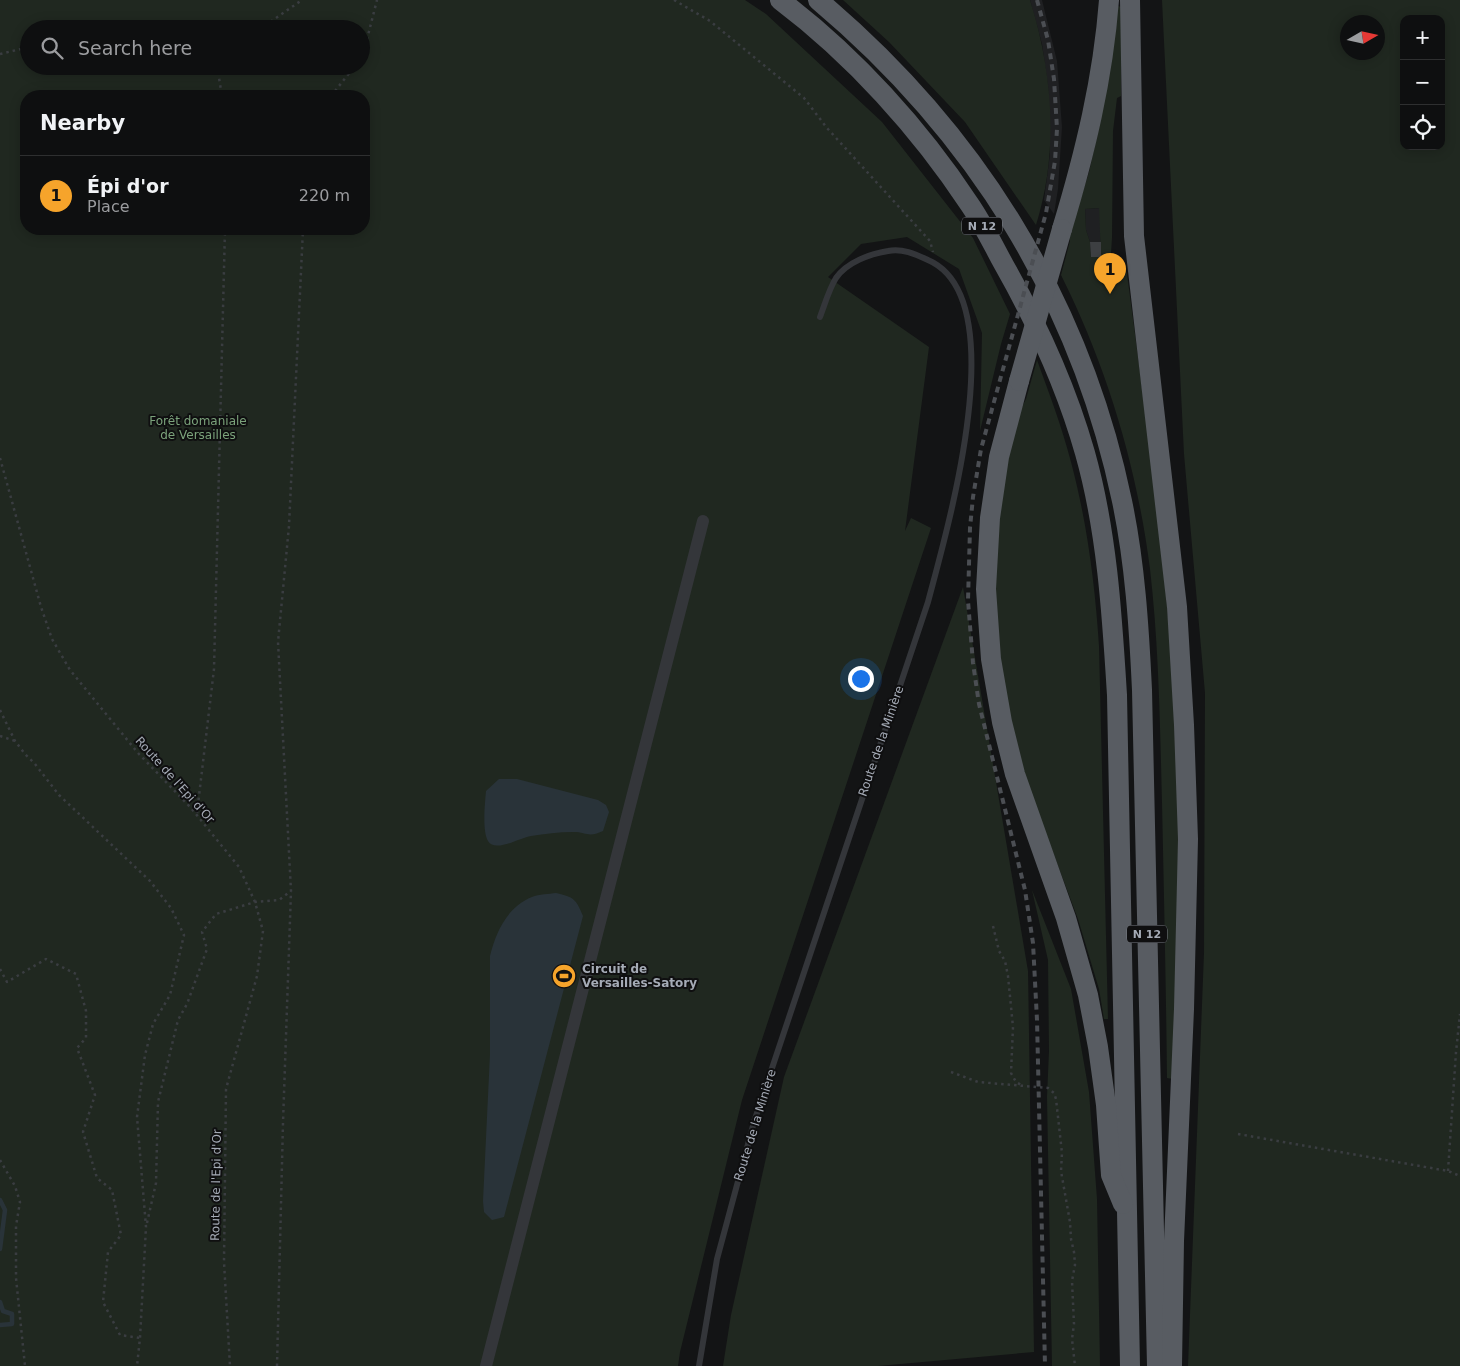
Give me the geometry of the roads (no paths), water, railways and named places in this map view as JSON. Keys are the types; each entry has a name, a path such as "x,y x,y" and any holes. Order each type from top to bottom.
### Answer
{"highway":[{"name":"N 12","path":"780,0 834,46 902,114 939,160 972,207 1028,308 1052,356 1085,453 1097,506 1106,562 1113,627 1117,695 1130,1366"},
{"name":"N 12","path":"818,0 854,30 926,103 960,145 992,190 1024,244 1056,304 1076,347 1095,400 1109,449 1122,502 1132,560 1139,628 1157,1366"},
{"path":"1109,0 1102,64 1092,118 999,458 990,518 986,589 991,659 1002,722 1015,774 1066,918 1088,996 1098,1047 1106,1105 1111,1175 1127,1216"},
{"path":"1130,0 1134,236 1177,607 1184,725 1187,830 1184,1009 1174,1241 1172,1366"}],"street":[{"path":"486,1366 703,521"}],"lane":[{"name":"Route de la Minière","path":"698,1366 717,1259 754,1122 928,602 950,518 966,434 972,356 968,316 956,286 936,263 897,249 877,253 848,266 836,278 820,316"}],"waterway":[{"path":"0,1200 5,1210 0,1249"},
{"path":"0,1302 3,1311 12,1314 12,1324 0,1325"}],"railway":[{"path":"1037,0 1048,40 1054,79 1057,129 1055,161 1046,213 981,449 970,528 968,601 973,663 979,704 1025,890 1033,943 1037,1020 1045,1366"}],"place":[{"name":"Épi d'or","path":"1110,294"},
{"name":"Circuit de Versailles-Satory","path":"564,976"}],"park label":[{"name":"Forêt domaniale de Versailles","path":"198,428"}]}
